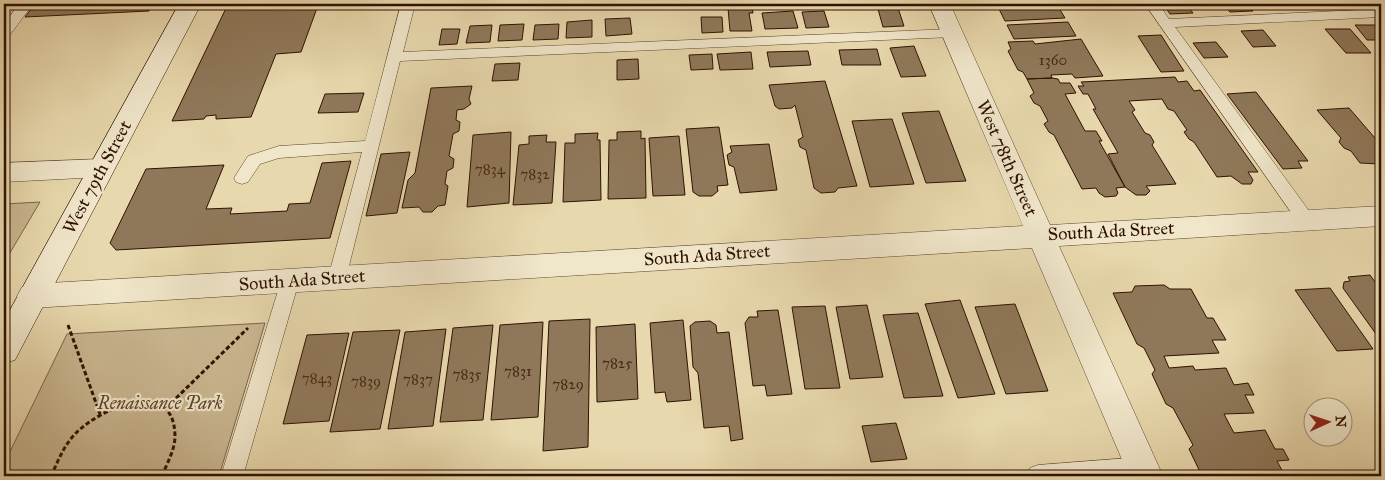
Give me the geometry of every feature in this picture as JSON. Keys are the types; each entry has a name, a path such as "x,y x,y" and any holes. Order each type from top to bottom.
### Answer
{"street":[{"name":"West 79th Street","path":"4,350 190,4"},
{"name":"West 78th Street","path":"939,4 1144,472"},
{"path":"4,174 101,168"},
{"name":"South Ada Street","path":"32,296 1381,216"}],"lane":[{"path":"4,33 26,4"},
{"path":"337,278 408,4"},
{"path":"1152,4 1306,220"},
{"path":"1166,23 1381,13"},
{"path":"394,57 952,33"},
{"path":"242,178 254,160 279,152 371,146"},
{"path":"232,476 290,281"},
{"path":"1038,476 1144,472"}],"path":[{"path":"68,325 100,414"},
{"path":"166,408 249,328"},
{"path":"51,476 60,456 75,433 100,414 115,406 145,401 156,403 166,408 175,426 175,438 162,476"}],"green space":[{"path":"40,202 4,263 4,204"},
{"name":"Renaissance Park","path":"265,323 219,476 4,476 4,464 67,334"}],"building":[{"path":"35,4 153,4 149,11 25,17"},
{"path":"228,4 285,4 283,9 317,8 301,52 276,54 251,117 216,119 216,115 206,116 204,119 172,121"},
{"path":"1163,4 1186,4 1193,13 1170,14"},
{"path":"1223,4 1247,4 1253,11 1230,12"},
{"path":"1263,4 1286,4 1289,7 1268,9"},
{"path":"1057,5 1065,18 1005,21 998,7"},
{"path":"752,7 753,13 749,13 752,31 730,31 728,8"},
{"path":"898,8 904,26 883,27 878,9"},
{"path":"793,11 798,28 765,29 762,13"},
{"path":"824,11 829,27 806,28 802,12"},
{"path":"701,17 722,17 723,32 702,33"},
{"path":"630,18 632,34 606,36 605,19"},
{"path":"592,20 592,37 566,38 567,22"},
{"path":"1068,22 1076,36 1014,39 1007,25"},
{"path":"524,24 522,40 498,41 500,25"},
{"path":"559,24 558,39 533,40 535,25"},
{"path":"492,25 490,42 466,43 470,26"},
{"path":"1355,25 1376,25 1381,31 1381,40 1367,40"},
{"path":"442,29 460,29 457,44 439,45"},
{"path":"1325,29 1350,29 1371,53 1346,53"},
{"path":"1263,30 1276,46 1253,47 1241,31"},
{"path":"1161,35 1184,71 1161,72 1138,36"},
{"path":"1081,39 1103,76 1075,78 1072,74 1051,75 1052,78 1027,79 1023,72 1018,70 1008,51 1011,49 1008,42 1033,41 1035,44"},
{"path":"1216,42 1228,57 1204,58 1193,43"},
{"path":"914,46 926,76 901,77 890,48"},
{"path":"877,49 881,65 842,65 839,50"},
{"path":"808,51 811,65 770,67 767,52"},
{"path":"751,52 753,69 720,70 717,54"},
{"path":"712,54 713,69 691,70 689,55"},
{"path":"638,59 639,79 617,80 617,60"},
{"path":"520,63 518,80 492,81 495,64"},
{"path":"1175,77 1178,82 1187,81 1194,91 1200,90 1258,172 1248,172 1253,180 1251,184 1242,184 1231,176 1217,177 1194,142 1184,132 1187,130 1174,111 1168,109 1162,99 1129,101 1135,110 1132,112 1145,133 1150,135 1154,142 1152,145 1176,184 1146,186 1150,191 1146,195 1136,195 1125,187 1108,154 1118,153 1093,109 1096,109 1088,94 1083,94 1078,86 1084,86 1081,82"},
{"path":"1027,79 1058,79 1060,83 1070,83 1076,93 1065,94 1085,131 1096,131 1102,141 1099,141 1125,187 1116,188 1118,193 1116,196 1105,197 1096,188 1082,189 1054,135 1049,132 1044,124 1048,121 1040,106 1034,103 1030,96 1034,93"},
{"path":"825,81 857,186 838,188 835,192 821,193 814,188 806,150 800,147 798,140 803,137 795,105 792,108 779,109 775,106 769,85"},
{"path":"472,86 469,99 471,104 464,109 457,110 456,120 460,122 459,131 453,134 449,156 454,159 453,168 447,171 445,184 448,186 445,205 438,206 432,212 423,212 419,207 402,208 408,180 415,173 431,88"},
{"path":"1256,92 1308,161 1298,161 1302,168 1283,169 1227,94"},
{"path":"364,93 358,112 318,113 325,94"},
{"path":"1349,108 1381,145 1381,168 1379,164 1360,163 1351,151 1344,148 1339,142 1341,138 1317,110"},
{"path":"939,111 966,181 926,183 902,113"},
{"path":"892,119 914,184 870,187 852,121"},
{"path":"719,127 728,185 717,186 718,191 712,196 699,196 693,192 686,129"},
{"path":"641,131 641,139 645,138 646,198 608,199 609,140 617,140 617,132"},
{"path":"511,132 509,203 467,207 473,135"},
{"path":"598,133 597,140 600,140 601,200 563,202 565,143 575,143 575,134"},
{"path":"547,135 546,142 556,142 552,203 513,205 519,145 529,144 529,136"},
{"path":"679,136 685,195 653,196 649,138"},
{"path":"769,144 777,190 740,193 734,167 729,165 727,155 732,152 730,146"},
{"path":"410,152 397,213 366,216 381,154"},
{"path":"351,161 330,238 116,250 110,243 146,169 224,165 206,209 232,208 230,214 287,211 289,204 310,203 322,163"},
{"path":"1370,275 1381,290 1381,341 1343,288 1344,282 1350,281 1348,277"},
{"path":"1164,285 1170,289 1191,289 1207,318 1213,318 1226,340 1212,340 1219,353 1164,356 1169,368 1193,366 1195,370 1226,368 1234,385 1248,383 1254,395 1245,395 1254,413 1224,414 1234,433 1265,430 1275,449 1283,449 1289,460 1277,461 1285,476 1202,476 1189,449 1193,445 1173,408 1166,404 1152,374 1155,370 1144,348 1137,344 1113,293 1132,292 1135,286"},
{"path":"1330,288 1373,349 1337,351 1295,290"},
{"path":"960,300 995,394 958,398 925,304"},
{"path":"1015,304 1048,391 1006,394 975,307"},
{"path":"867,305 883,377 850,379 836,307"},
{"path":"825,306 840,388 805,389 792,307"},
{"path":"778,310 792,394 767,396 765,385 753,386 745,323 749,317 758,317 757,311"},
{"path":"918,313 943,396 904,398 883,315"},
{"path":"590,319 588,447 543,451 549,321"},
{"path":"683,320 691,400 667,402 665,392 655,393 650,323"},
{"path":"710,321 716,325 717,333 729,332 743,439 731,441 729,426 704,428 698,373 693,367 690,326 695,322"},
{"path":"543,322 538,417 491,420 500,325"},
{"path":"635,324 638,399 597,402 596,327"},
{"path":"493,325 483,420 440,422 453,328"},
{"path":"446,329 433,426 388,429 405,332"},
{"path":"400,330 380,429 330,432 353,332"},
{"path":"349,333 329,421 283,424 307,335"},
{"path":"896,423 907,459 871,462 862,426"}]}
